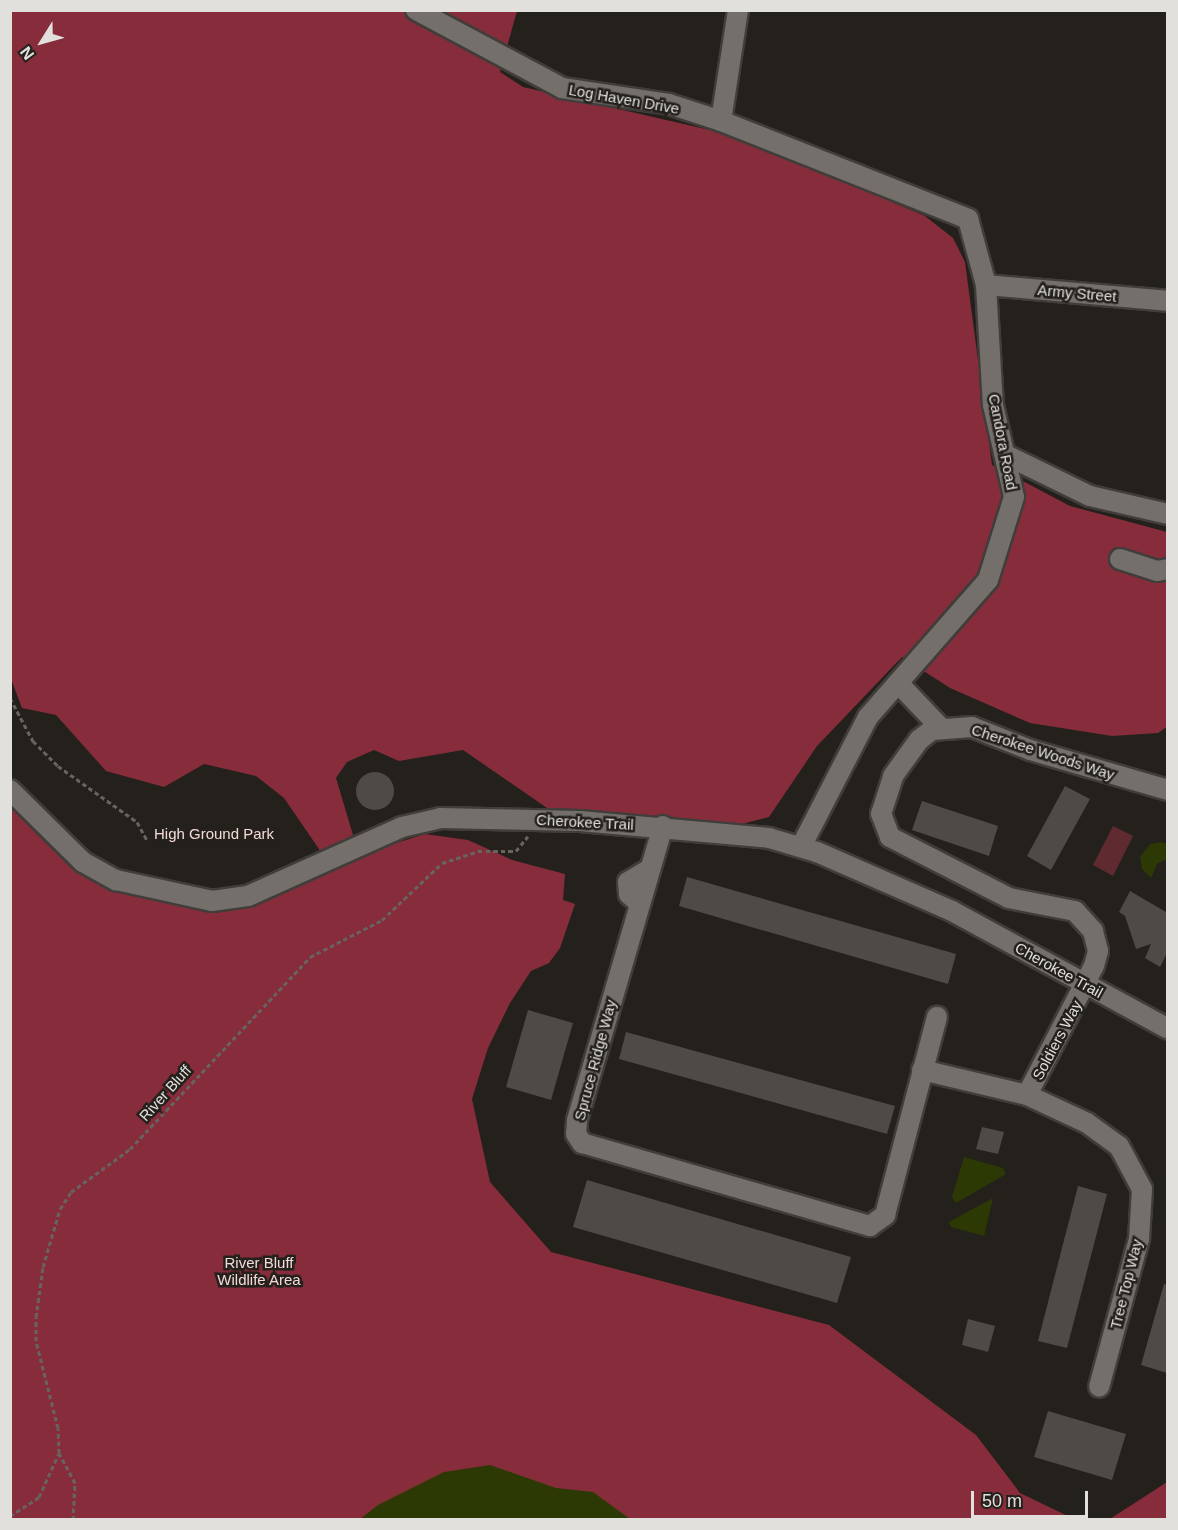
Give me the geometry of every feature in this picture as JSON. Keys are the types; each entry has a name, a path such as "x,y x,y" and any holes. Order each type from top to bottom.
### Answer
{"street":[{"name":"Log Haven Drive","path":"416,10 562,88 669,104 741,128"},
{"path":"721,121 738,10"},
{"name":"Candora Road","path":"741,128 968,219 987,285 993,405 1008,456 1014,497 988,580 868,717 801,847"},
{"name":"Army Street","path":"987,285 1167,301"},
{"path":"1008,456 1090,496 1167,514"},
{"path":"1120,560 1157,571 1167,569"},
{"path":"898,683 941,728"},
{"name":"Cherokee Woods Way","path":"1086,984 1098,951 1093,931 1076,910 1009,898 890,837 881,814 893,776 919,740 941,728 972,726 1030,750 1167,790"},
{"name":"Cherokee Trail","path":"10,790 83,862 116,880 212,901 248,896 425,821 471,816 542,819 663,826 769,838 801,847 952,912 1167,1029"},
{"name":"Spruce Ridge Way","path":"663,826 577,1121 576,1134 582,1143 870,1226 885,1215 922,1070"},
{"name":"Soldiers Way","path":"1027,1095 1086,984"},
{"path":"922,1070 938,1017"},
{"name":"Tree Top Way","path":"922,1070 1027,1095 1087,1123 1119,1146 1142,1189 1139,1239 1099,1387"}],"path":[{"path":"10,698 33,741 58,766 137,822 147,840"},
{"name":"River Bluff","path":"73,1520 75,1483 59,1453 58,1428 36,1341 36,1317 43,1267 60,1209 71,1192 130,1149 310,957 382,920 442,863 478,851 516,851 542,819"},
{"path":"10,1516 39,1497 59,1453"}],"shaded area":[{"path":"1113,826 1133,836 1113,876 1093,865"},
{"path":"1161,842 1167,844 1167,859 1157,864 1151,878 1142,869 1140,857 1150,844"},
{"path":"964,1157 1003,1168 1006,1174 956,1203 952,1197"},
{"path":"993,1198 984,1236 951,1227 949,1222"},
{"path":"490,1465 556,1488 593,1492 630,1519 360,1519 378,1505 444,1472"}],"green space":[{"path":"11,11 517,11 500,72 523,87 740,137 925,216 953,238 965,262 992,465 1070,506 1167,532 1168,726 1158,733 1112,736 1030,723 950,688 902,657 817,746 769,817 734,826 550,810 463,750 399,761 374,750 347,762 336,778 353,835 321,852 284,798 256,776 204,764 164,787 106,771 56,715 22,708 11,679"},
{"name":"River Bluff Wildlife Area","path":"10,790 83,862 212,901 425,834 468,840 512,860 565,874 563,900 575,904 560,948 549,963 531,971 510,1003 488,1048 472,1099 490,1182 551,1252 829,1325 976,1435 1020,1493 1074,1519 11,1519"},
{"path":"1167,1482 1167,1519 1110,1519"}],"building":[{"path":"375,772 389,777 394,791 389,805 375,810 361,805 356,791 361,777"},
{"path":"1065,786 1090,799 1051,870 1027,856"},
{"path":"922,801 998,826 989,856 912,830"},
{"path":"687,877 956,954 948,984 679,906"},
{"path":"1130,891 1166,912 1167,908 1167,953 1160,967 1145,958 1151,944 1136,949 1125,916 1119,912"},
{"path":"528,1010 573,1023 551,1100 506,1087"},
{"path":"626,1032 895,1106 887,1134 619,1059"},
{"path":"982,1127 1004,1132 998,1154 976,1149"},
{"path":"587,1180 851,1257 837,1303 573,1227"},
{"path":"1078,1186 1107,1194 1067,1348 1038,1341"},
{"path":"1164,1284 1167,1285 1167,1373 1141,1365"},
{"path":"968,1319 995,1326 988,1352 962,1345"},
{"path":"1048,1411 1126,1434 1112,1480 1034,1457"}],"park label":[{"name":"High Ground Park","path":"214,834"}]}
